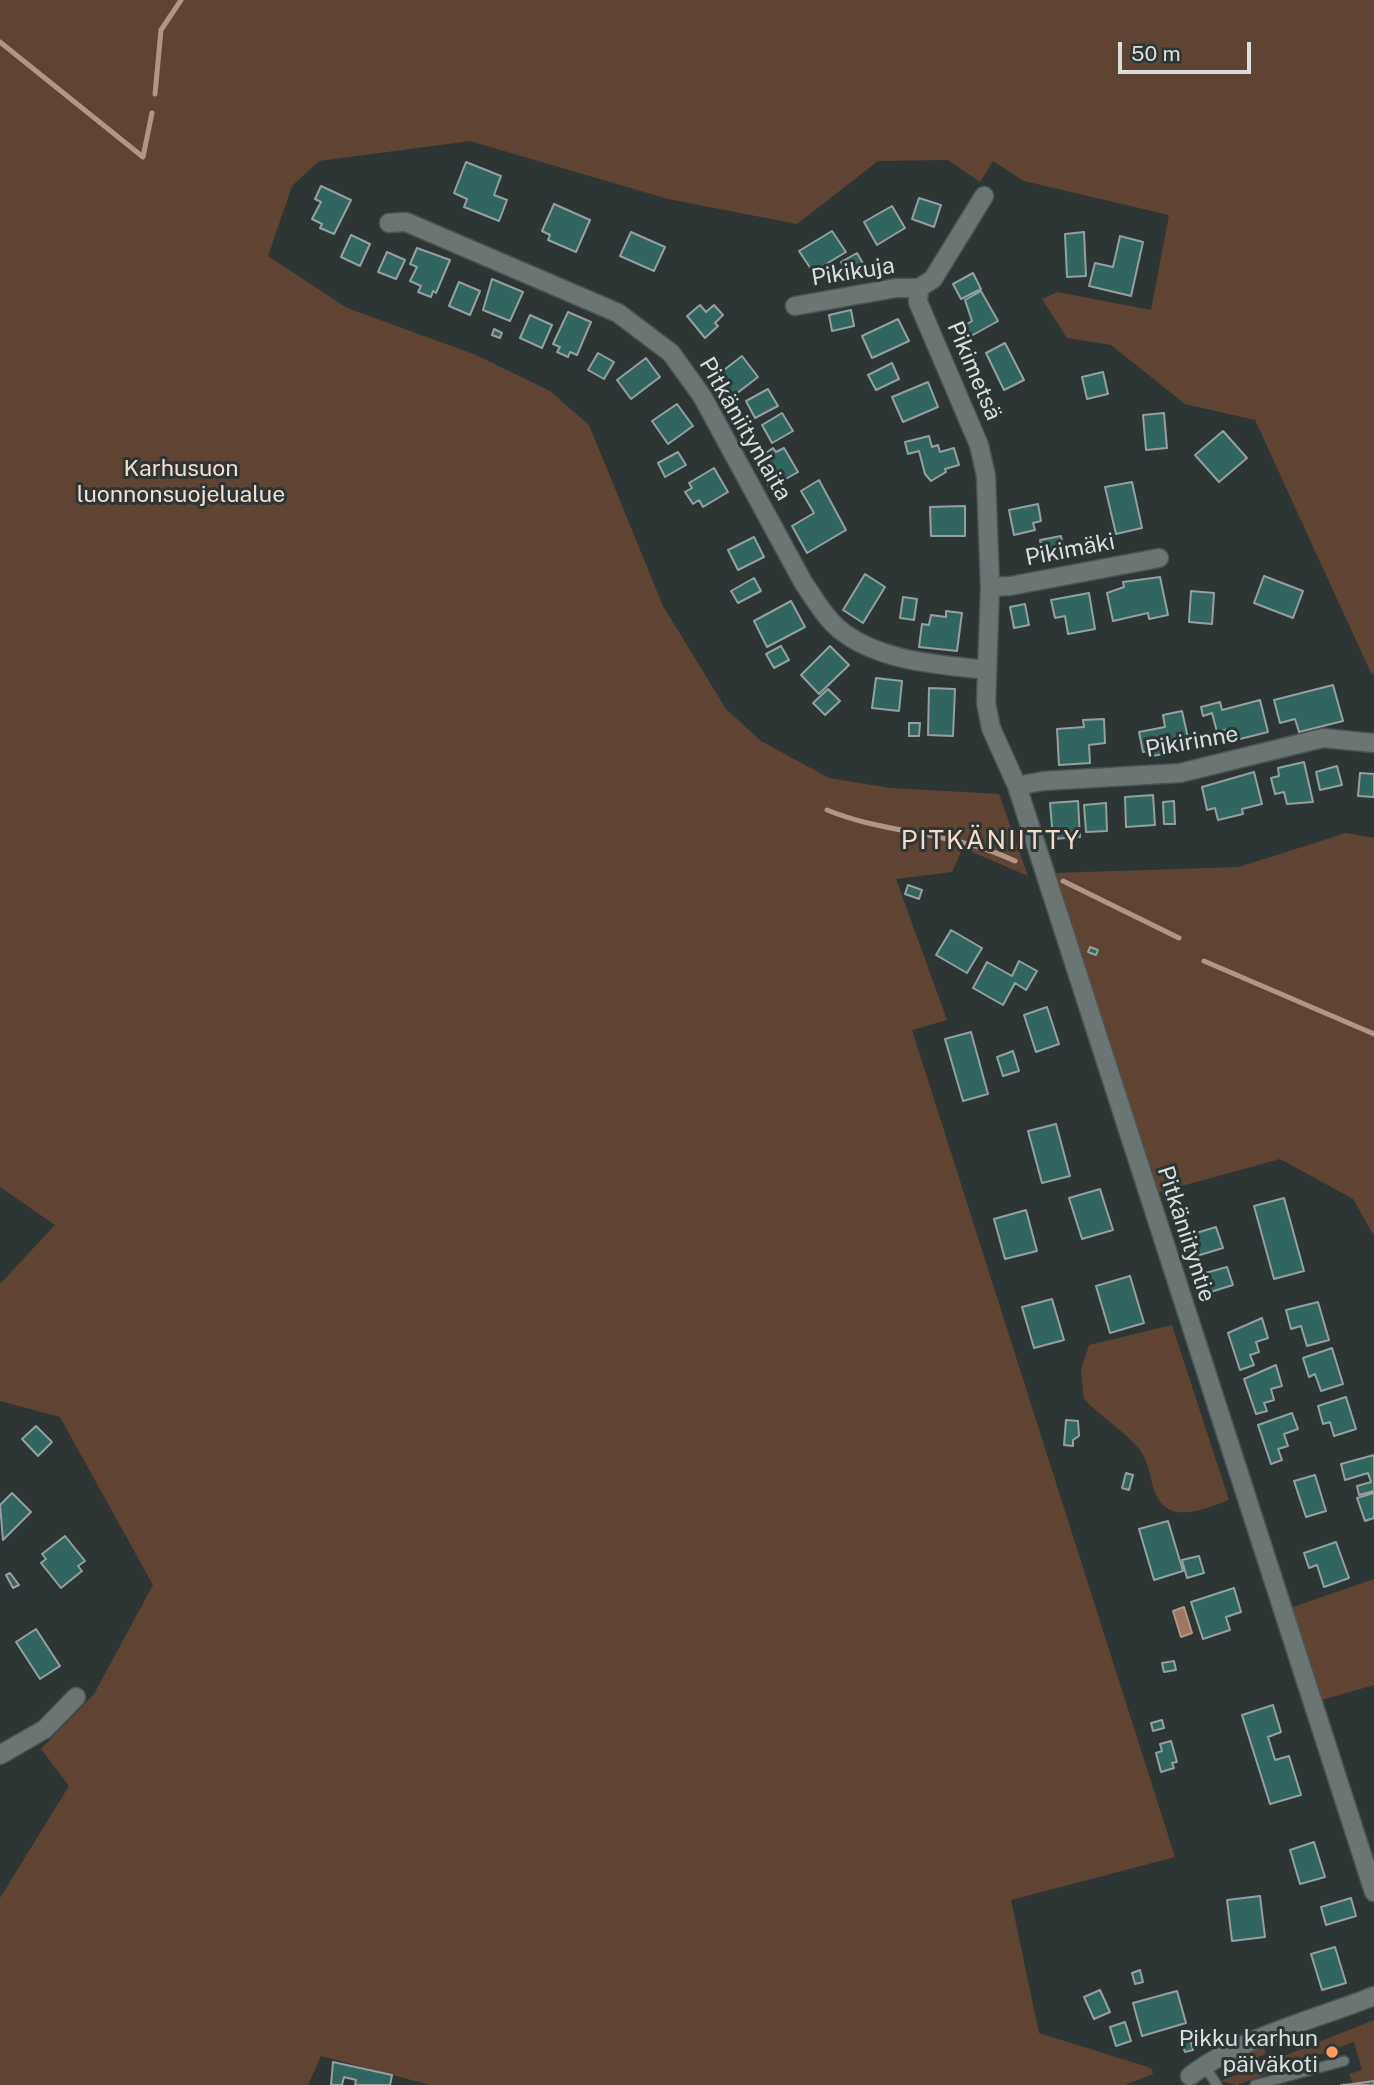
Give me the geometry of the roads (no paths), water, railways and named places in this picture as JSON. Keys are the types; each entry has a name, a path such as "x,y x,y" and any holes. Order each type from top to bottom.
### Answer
{"street":[{"path":"919,288 933,279 984,197"},
{"name":"Pitkäniitynlaita","path":"389,223 406,222 595,303 618,313 650,336 671,353 702,396 803,582 822,610 843,633 872,649 910,660 986,670"},
{"name":"Pikikuja","path":"794,306 896,288 919,288"},
{"name":"Pikimetsä","path":"919,288 918,302 955,384 982,456 989,505 990,587"},
{"name":"Pikimäki","path":"990,587 1010,586 1159,558"},
{"name":"Pitkäniityntie","path":"990,587 986,670 986,703 990,728 1017,786 1374,1892"},
{"name":"Pikirinne","path":"1017,786 1043,781 1180,774 1323,738 1374,743"},
{"path":"0,1755 45,1729 76,1698"},
{"path":"1192,2075 1374,1996"}],"lane":[{"path":"1255,2085 1345,2062"},
{"path":"1192,2075 1217,2085"}],"waterway":[{"path":"155,94 161,30 181,0"},
{"path":"0,42 143,157 152,113"},
{"path":"827,810 873,824 968,844 1015,861"},
{"path":"1063,881 1179,938"},
{"path":"1204,961 1374,1034"}],"place":[{"name":"Pikku karhun päiväkoti","path":"1332,2052"}],"district":[{"name":"PITKÄNIITTY","path":"991,841"}],"park label":[{"name":"Karhusuon luonnonsuojelualue","path":"181,482"}]}
